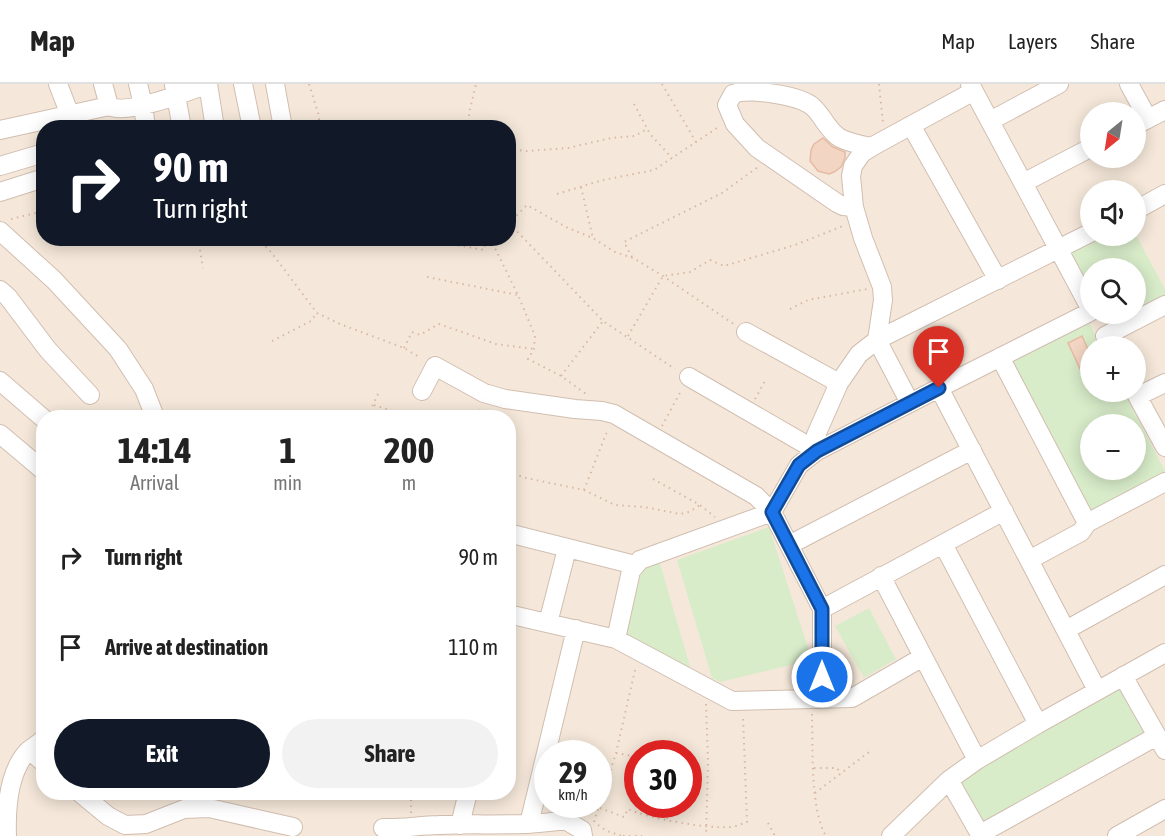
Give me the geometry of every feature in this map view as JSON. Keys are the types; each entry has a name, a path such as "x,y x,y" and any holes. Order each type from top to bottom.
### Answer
{"street":[{"path":"58,84 73,120"},
{"path":"103,84 110,106 114,109 143,105 175,90 208,84 214,120"},
{"path":"138,84 145,120"},
{"path":"243,84 250,120"},
{"path":"275,84 282,120"},
{"path":"1129,84 1135,102"},
{"path":"990,121 1054,85"},
{"path":"910,403 877,340 882,287 856,214 851,176 853,166 862,153 912,127 972,88 1080,290"},
{"path":"175,90 181,120"},
{"path":"856,214 849,207 837,203 770,158 742,133 726,105 733,94 745,91 799,98 812,105 831,131 839,137 878,144"},
{"path":"75,120 110,106"},
{"path":"1146,120 1165,110"},
{"path":"0,130 36,126"},
{"path":"912,127 998,280"},
{"path":"1023,183 1080,153"},
{"path":"0,166 36,155"},
{"path":"0,192 36,181"},
{"path":"1146,204 1165,194"},
{"path":"1,226 118,349 144,389 152,410"},
{"path":"817,451 816,435 839,383 859,354 877,340 1080,238"},
{"path":"0,290 8,297 48,350 90,395"},
{"path":"1116,336 1165,305"},
{"path":"616,639 631,571 634,565 646,556 772,512 799,465 817,451 1080,317"},
{"path":"746,332 839,383"},
{"path":"1000,357 1087,523"},
{"path":"422,391 435,366 484,393 505,399 614,414 756,496 772,512 822,609 817,699"},
{"path":"689,377 817,451"},
{"path":"0,381 36,412"},
{"path":"1146,390 1165,383"},
{"path":"939,388 1096,690"},
{"path":"1140,402 1165,447"},
{"path":"0,434 36,464"},
{"path":"789,544 972,450"},
{"path":"1029,560 1082,532 1087,523 1165,482"},
{"path":"822,609 1004,511"},
{"path":"516,535 634,565"},
{"path":"943,544 1038,724"},
{"path":"548,623 567,549"},
{"path":"1066,630 1165,575"},
{"path":"881,576 977,760"},
{"path":"516,618 616,639 732,701 852,698 924,657"},
{"path":"529,824 576,629"},
{"path":"892,835 949,780 977,760 1096,690 1165,653"},
{"path":"949,780 980,835 1161,743 1123,676"},
{"path":"7,836 13,776 19,764 36,745"},
{"path":"89,800 108,816 125,825 146,824 184,809 209,808 293,827"},
{"path":"460,825 466,800"},
{"path":"1128,833 1165,809"},
{"path":"383,828 529,824 547,829 565,820 582,830 589,829"}],"path":[{"path":"309,84 319,120"},
{"path":"469,120 476,84"},
{"path":"662,84 696,142"},
{"path":"878,144 880,84"},
{"path":"634,104 647,129 672,158"},
{"path":"557,194 603,180 654,170 732,118"},
{"path":"516,151 568,148 611,138 635,136 647,129"},
{"path":"633,258 624,242 722,193 770,158"},
{"path":"581,187 593,238"},
{"path":"516,217 527,205 568,228 593,238 615,252 633,258 746,332"},
{"path":"1,226 36,214"},
{"path":"663,276 690,272 710,260 724,266 795,245 856,214"},
{"path":"516,231 603,321 689,377 656,437"},
{"path":"199,246 202,268"},
{"path":"265,246 317,313 404,348 435,366"},
{"path":"462,246 484,250 486,246"},
{"path":"493,246 518,295 534,336 534,349 528,359 561,376 588,395"},
{"path":"627,337 663,276"},
{"path":"427,277 518,295"},
{"path":"790,309 808,300 882,287"},
{"path":"272,341 311,321 317,313"},
{"path":"561,376 603,321"},
{"path":"404,348 412,332 420,335 439,324 496,344 534,349"},
{"path":"748,411 765,381"},
{"path":"371,410 379,392"},
{"path":"374,405 389,410"},
{"path":"584,490 614,414"},
{"path":"516,475 584,490 615,505 644,507 680,514 689,512 700,505"},
{"path":"653,479 700,505 730,527"},
{"path":"639,651 616,753 600,808 624,817 628,809 643,816 707,826 730,827 747,822 743,701"},
{"path":"705,686 708,761 706,836"},
{"path":"817,699 815,793 821,827 826,836"},
{"path":"815,793 869,752"},
{"path":"616,753 624,754"},
{"path":"814,768 837,768 841,774"},
{"path":"411,800 411,826"},
{"path":"768,823 775,836"},
{"path":"589,829 623,836 642,836"}],"shaded area":[{"path":"0,84 1165,84 1165,836 0,836"}],"green space":[{"path":"1080,245 1142,246 1165,289 1165,300 1146,311 1146,258 1080,258 1080,273 1069,251"},
{"path":"1080,323 1090,324 1096,336 1080,336 1080,402 1129,402 1135,414 1080,414 1080,480 1146,480 1146,434 1165,471 1165,475 1087,516 1006,361"},
{"path":"1106,324 1122,324 1110,331"},
{"path":"769,527 812,660 720,682 712,678 677,560"},
{"path":"660,563 691,670 622,638 643,568"},
{"path":"869,608 896,659 864,678 835,626"},
{"path":"1122,683 1152,734 979,829 955,787 1000,752"}],"building":[{"path":"823,138 833,147 845,152 841,167 829,174 818,171 810,161 814,144"},
{"path":"1080,337 1080,369 1068,343"}],"route":[{"path":"822,677 822,609 772,512 799,465 817,451 939,388"}]}
